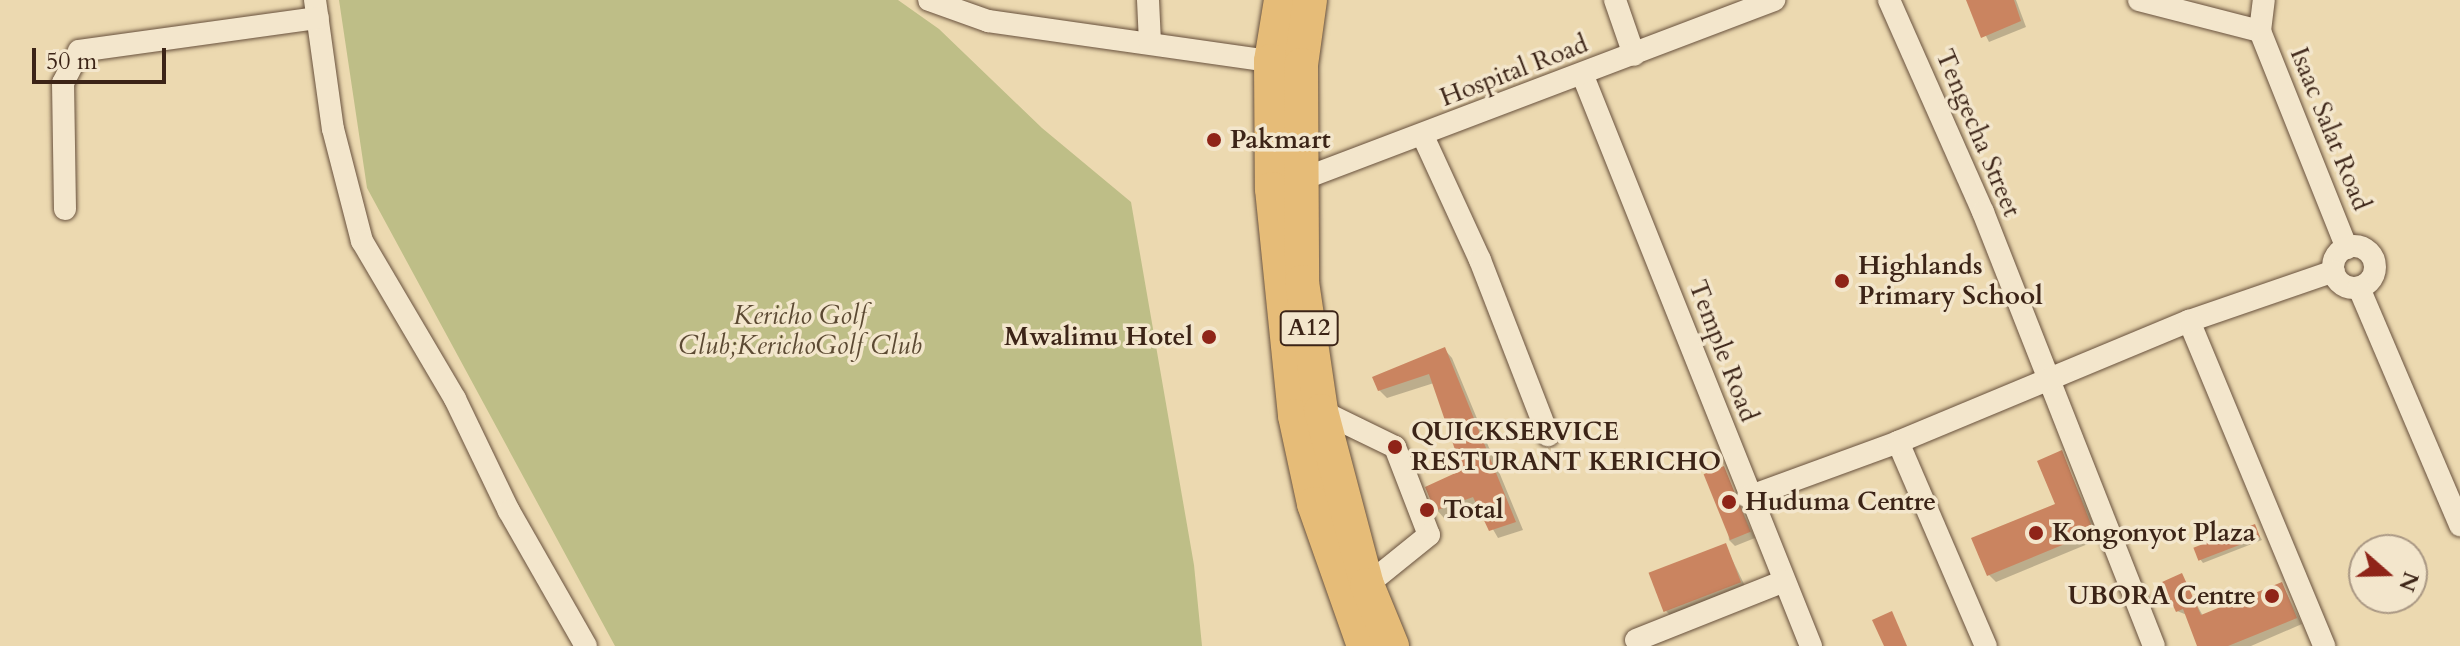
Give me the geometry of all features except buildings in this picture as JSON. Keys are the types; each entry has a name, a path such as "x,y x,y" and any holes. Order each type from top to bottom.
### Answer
{"highway":[{"name":"A12","path":"1281,0 1286,63 1285,185 1295,416 1314,504 1364,646"},
{"name":"A12","path":"1286,63 1310,0"},
{"name":"A12","path":"1285,185 1321,411 1367,585 1392,646"}],"street":[{"path":"929,0 988,21 1286,63"},
{"path":"1148,0 1150,43"},
{"path":"1615,0 1634,55"},
{"name":"Hospital Road","path":"1285,185 1583,76 1774,0"},
{"name":"Tengecha Street","path":"1889,0 1983,212 2046,379 2154,646"},
{"path":"2139,0 2260,31 2264,0"},
{"path":"65,209 63,83 79,51 316,9 336,144 367,252 455,399 509,511 586,646"},
{"name":"Isaac Salat Road","path":"2260,31 2347,248"},
{"name":"Temple Road","path":"1583,76 1624,168 1748,497 1811,646"},
{"path":"1423,136 1480,260 1548,435"},
{"path":"2347,248 2362,248 2375,264 2372,278 2359,288 2345,286 2334,271 2337,257 2347,248"},
{"path":"1748,497 1898,442 2189,321 2334,271"},
{"path":"2359,288 2460,525"},
{"path":"2189,321 2324,646"},
{"path":"1321,411 1395,447 1429,535 1367,585"},
{"path":"1898,442 1986,646"},
{"path":"1636,640 1784,581"}],"green space":[{"name":"Kericho Golf Club;KerichoGolf Club","path":"339,0 898,0 939,29 1042,128 1131,202 1194,565 1202,646 615,646 367,188"}],"place":[{"name":"Pakmart","path":"1214,140"},
{"name":"Highlands Primary School","path":"1842,281"},
{"name":"Mwalimu Hotel","path":"1209,337"},
{"name":"QUICKSERVICE RESTURANT KERICHO","path":"1395,447"},
{"name":"Huduma Centre","path":"1729,502"},
{"name":"Total","path":"1427,510"},
{"name":"Kongonyot Plaza","path":"2036,533"},
{"name":"UBORA Centre","path":"2272,596"}]}
